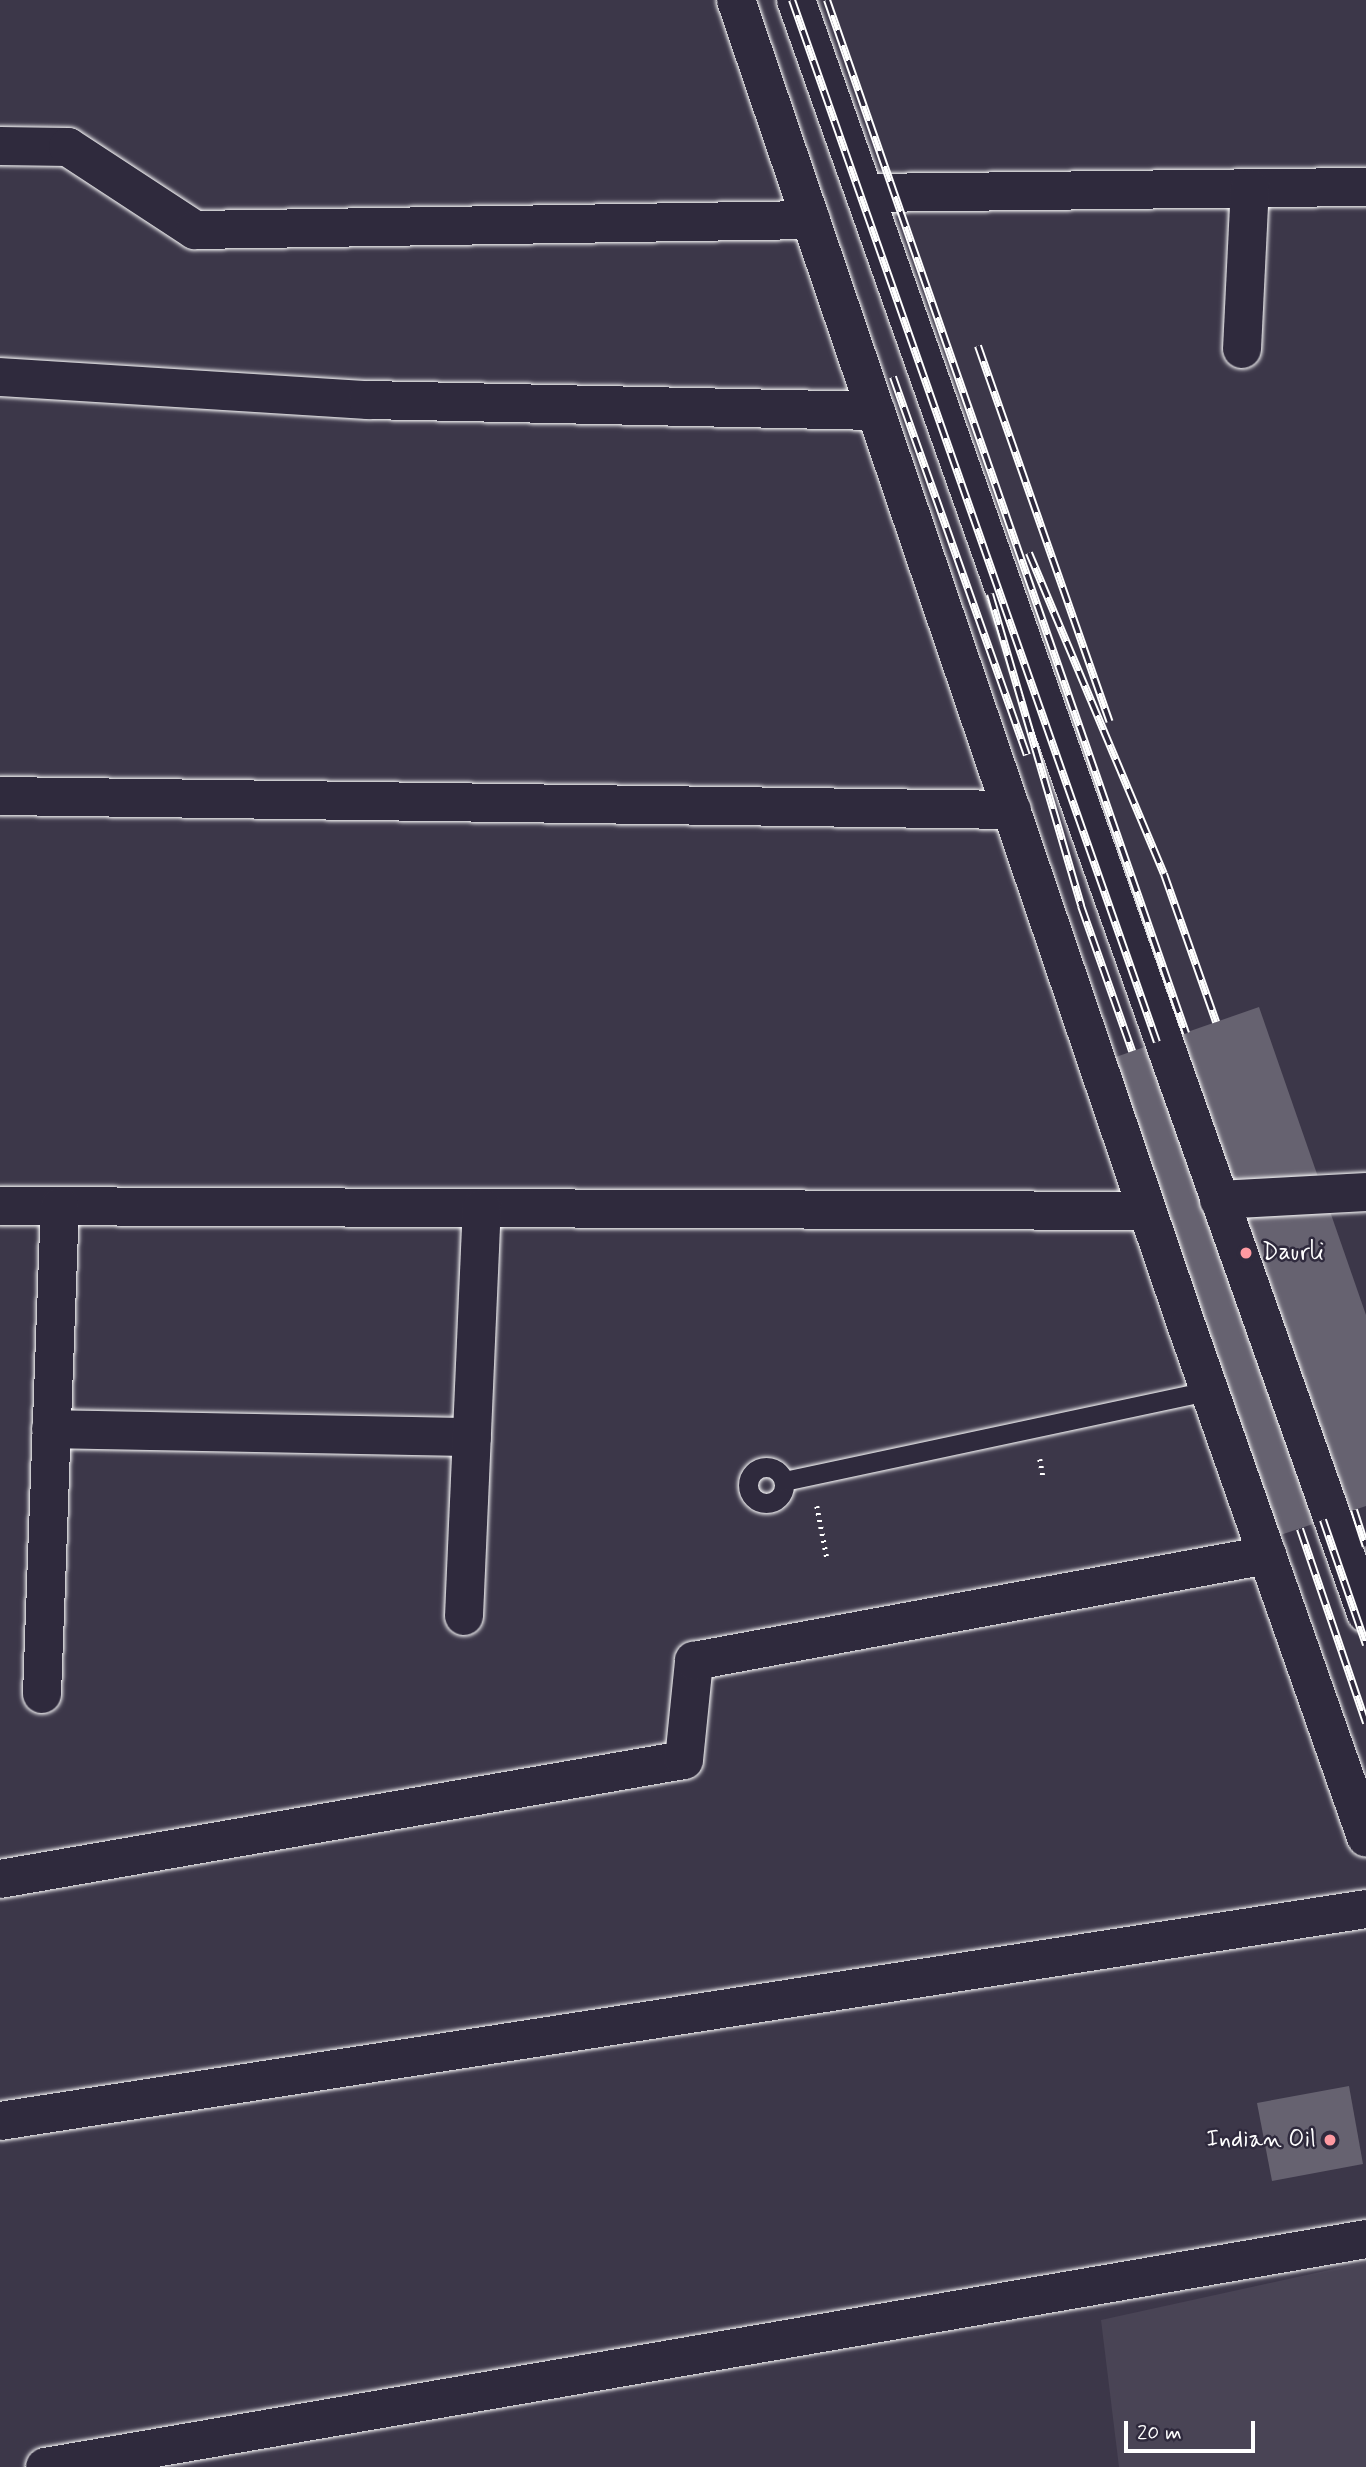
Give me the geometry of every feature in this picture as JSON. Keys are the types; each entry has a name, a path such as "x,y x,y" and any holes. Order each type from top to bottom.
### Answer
{"street":[{"path":"736,0 1147,1211 1366,1837"},
{"path":"796,0 867,193 1366,1613"},
{"path":"0,146 68,147 195,229 811,220"},
{"path":"867,193 1366,187"},
{"path":"1242,349 1250,188"},
{"path":"0,377 368,400 876,411"},
{"path":"0,796 1012,810"},
{"path":"1219,1200 1366,1192"},
{"path":"0,1206 1147,1211"},
{"path":"42,1694 60,1206"},
{"path":"464,1616 482,1208"},
{"path":"51,1429 472,1437"},
{"path":"0,1879 684,1760 694,1661 1267,1555"},
{"path":"0,2121 1366,1909"},
{"path":"45,2467 1366,2239"}],"lane":[{"path":"784,1481 1209,1391"}],"path":[{"path":"811,1474 827,1558"}],"shaded area":[{"path":"1366,2262 1366,2467 1119,2467 1101,2320"}],"building":[{"name":"Daurli","path":"1259,1007 1366,1315 1366,1506 1254,1544 1090,1066"},
{"path":"1349,2086 1363,2164 1272,2181 1257,2103"}],"railway":[{"path":"792,0 1157,1042"},
{"path":"827,0 1186,1033"},
{"path":"978,346 1110,722"},
{"path":"893,377 1027,755"},
{"path":"1029,553 1164,874 1216,1022"},
{"path":"990,594 1081,906 1132,1051"},
{"path":"1354,1510 1366,1546"},
{"path":"1323,1520 1366,1645"},
{"path":"1300,1529 1366,1723"}],"place":[{"name":"Daurli","path":"1246,1253"},
{"name":"Indian Oil","path":"1330,2140"}]}
